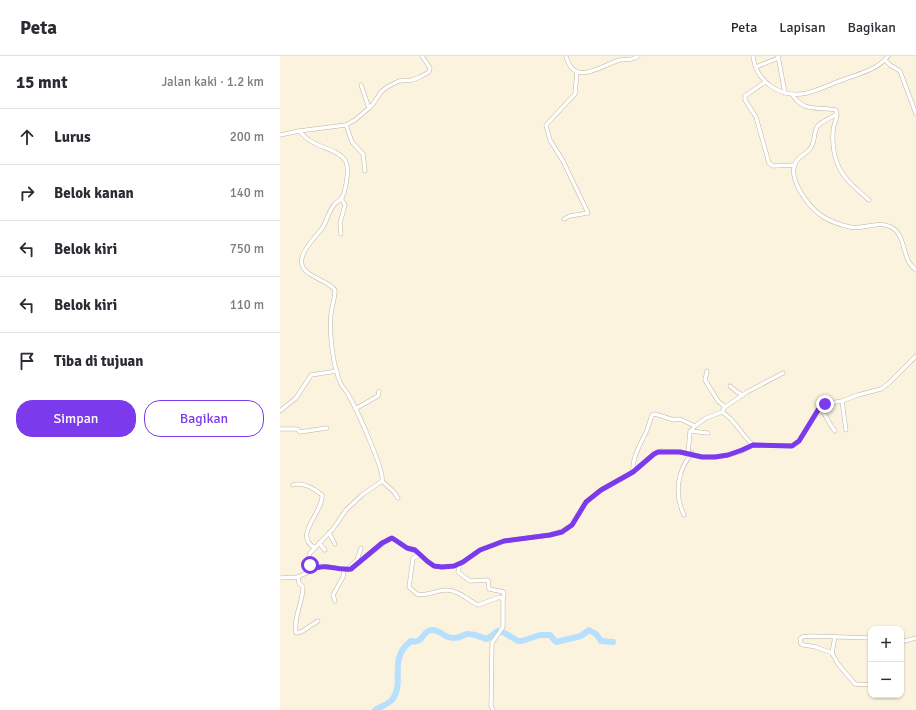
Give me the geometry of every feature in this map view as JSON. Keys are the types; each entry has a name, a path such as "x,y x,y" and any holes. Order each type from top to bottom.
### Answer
{"street":[{"path":"280,134 346,125 356,120 373,104 381,92 387,87 399,81 412,80 429,72 430,68 422,56"},
{"path":"566,56 569,65 577,72 584,73 621,60 629,60 638,56"},
{"path":"753,56 756,67 764,82 778,91 792,94 806,93 857,75 875,68 887,58 890,65 900,71 916,114"},
{"path":"756,67 778,57 785,93"},
{"path":"564,219 570,216 588,213 563,161 550,140 546,125 575,94 577,72"},
{"path":"764,82 746,96 745,100 756,117 769,163 773,166 795,165"},
{"path":"361,85 369,108"},
{"path":"792,94 799,103 811,108 836,110 837,114 833,129 833,148 836,161 845,178 869,200"},
{"path":"837,114 820,124 815,131 813,146 797,160 795,165 795,178 797,186 817,212 828,220 857,228 885,224 892,227 897,231 900,237 908,262 916,270"},
{"path":"346,125 352,142 363,154 366,170"},
{"path":"299,131 310,141 341,156 347,162 345,191 341,198 334,204 321,230 310,241 302,263 304,269 310,274 331,285 335,290 331,316 331,336 337,372 341,383 375,450 382,475 382,482"},
{"path":"341,198 345,205 340,223 341,234"},
{"path":"280,578 298,577 317,567 326,566 346,570 354,567 390,538 394,538 407,548 415,550 434,566 442,567 454,566 480,550 504,541 562,532 572,525 586,502 601,490 633,472 658,452 670,451 690,453 702,457 723,456 753,445 792,446 796,444 825,404 842,401 858,394 881,389 916,356"},
{"path":"707,371 705,380 718,401 725,407"},
{"path":"280,411 296,398 312,375 337,372"},
{"path":"690,430 706,418 722,412 725,407 743,395 783,373"},
{"path":"730,386 736,392 743,395"},
{"path":"355,409 378,396 379,392"},
{"path":"842,401 846,430"},
{"path":"821,408 828,418 829,424 835,431"},
{"path":"722,412 733,420 747,440 753,445"},
{"path":"633,472 636,452 646,432 652,415 655,414 674,420 680,419 695,426"},
{"path":"280,429 297,429 300,432 327,428"},
{"path":"690,430 708,433"},
{"path":"684,515 678,499 678,485 685,462 690,453 690,430"},
{"path":"382,482 394,492 398,498"},
{"path":"311,570 309,556 319,543 329,533 346,510 362,494 382,482"},
{"path":"293,484 302,484 316,490 322,495 321,503 308,527 307,533 307,540 310,545 315,548"},
{"path":"329,533 335,544"},
{"path":"319,543 325,550"},
{"path":"335,601 333,595 346,570 357,560 361,548"},
{"path":"422,556 413,558 412,560 409,587 417,594 427,594 446,590 462,595 478,605 500,597 503,600"},
{"path":"460,563 458,572 470,581 488,580 490,589 504,592 503,627 492,643 491,706 493,710"},
{"path":"298,577 299,583 303,587 303,593 296,618 296,633 301,632 318,621"},
{"path":"832,652 801,644 800,639 810,636 868,638"},
{"path":"835,636 832,652 838,664 855,684 868,685"},
{"path":"904,641 916,638"}],"waterway":[{"path":"375,710 392,700 396,693 398,686 398,663 404,648 411,641 418,641 431,630 436,630 452,638 458,638 469,634 487,639 498,631 503,632 518,641 540,635 550,635 556,642 581,636 589,630 596,634 601,641 613,642"}],"route":[{"path":"310,565 311,570 322,566 344,570 351,569 382,543 390,538 394,538 407,548 415,550 434,566 454,566 463,562 480,550 504,541 562,532 572,525 586,502 601,490 633,472 658,452 680,452 702,457 715,457 728,455 753,445 792,446 799,441 818,410 825,404"}]}
